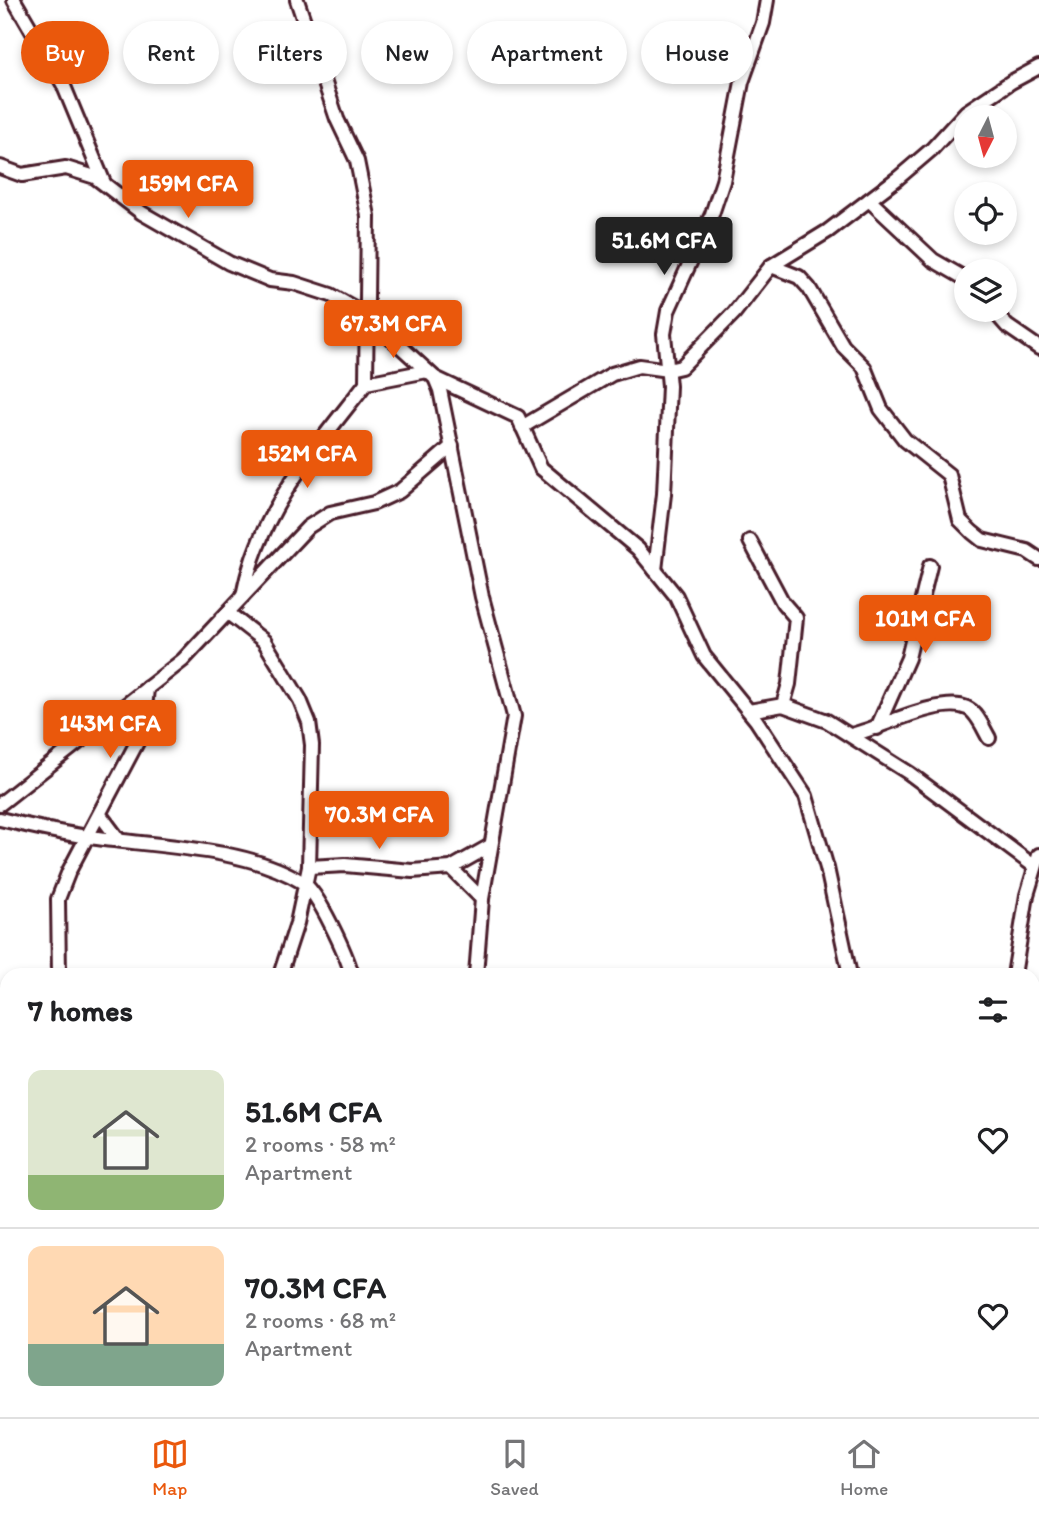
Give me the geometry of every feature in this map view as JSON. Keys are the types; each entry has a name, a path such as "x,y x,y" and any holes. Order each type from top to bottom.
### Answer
{"street":[{"path":"14,0 63,84 104,183"},
{"path":"243,596 248,566 266,520 366,383 368,216 364,189 357,161 337,119 297,0"},
{"path":"655,570 664,494 668,370 664,334 668,311 712,214 723,181 742,82 763,23 767,0"},
{"path":"522,427 612,374 639,366 668,370 681,367 734,313 771,266 828,232 869,200 926,154 966,112 1039,67"},
{"path":"0,167 22,175 66,169 95,177 142,213 229,263 270,280 294,283 331,295 365,314 431,375 518,417 541,468 638,549 676,596 704,656 749,712 806,796 827,867 849,968"},
{"path":"869,200 933,261 954,272"},
{"path":"771,266 799,277 809,288 843,346 864,367 881,410 905,440 949,475 960,520 982,540 1033,549 1039,559"},
{"path":"1004,322 1039,348"},
{"path":"366,383 431,375"},
{"path":"431,375 452,446 482,597 514,716 482,899 477,968"},
{"path":"0,804 183,660 308,527 330,513 374,503 400,491 452,446"},
{"path":"750,541 783,603 796,618 789,684 783,705"},
{"path":"872,748 875,729 908,658 930,566"},
{"path":"228,613 264,641 300,700 309,722 312,745 309,867 297,923 282,968"},
{"path":"59,968 58,899 69,871 101,816 143,731 147,688"},
{"path":"749,712 783,705 827,721 872,748 1037,861 1015,968"},
{"path":"851,735 875,729 921,710 959,706 974,714 989,738"},
{"path":"101,816 119,840"},
{"path":"0,819 89,837 167,845 254,862 305,883 327,917 349,968"},
{"path":"309,867 345,865 412,871 451,868 490,846"},
{"path":"451,868 482,899"}]}
